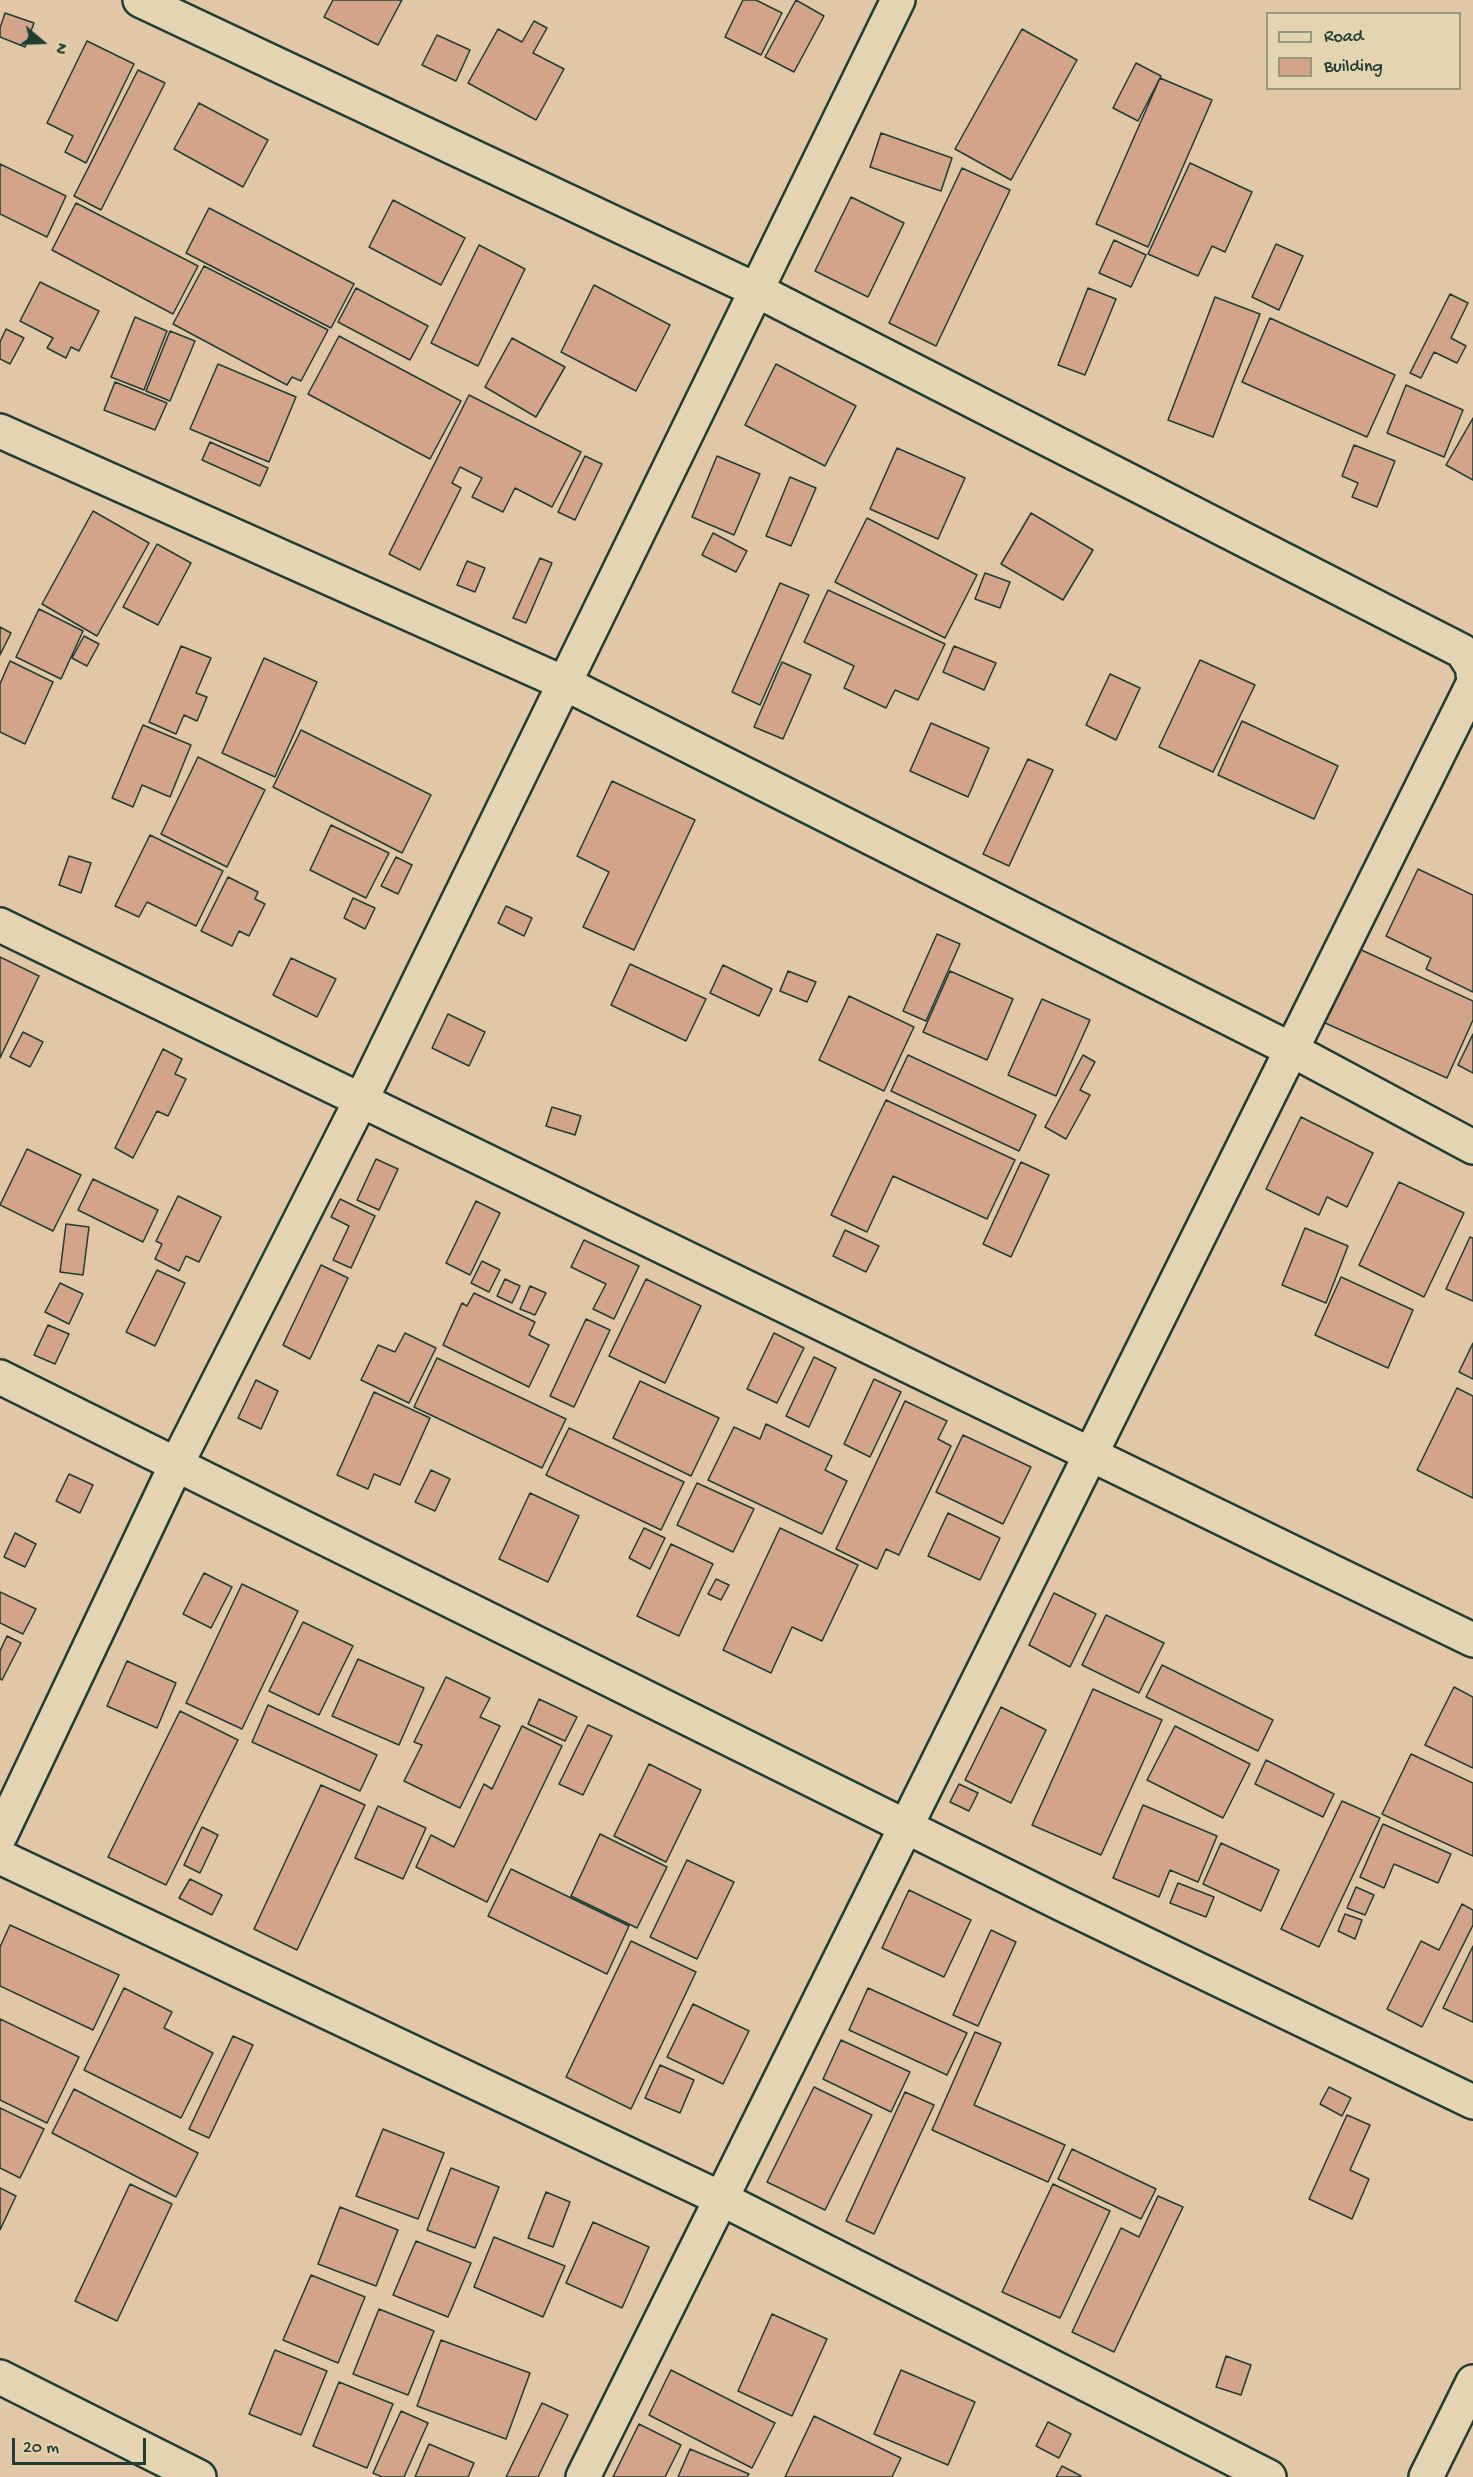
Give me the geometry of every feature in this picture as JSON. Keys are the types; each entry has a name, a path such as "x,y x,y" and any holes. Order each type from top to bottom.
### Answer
{"street":[{"path":"140,0 756,290 1462,651 1473,668 1473,674"},
{"path":"0,1836 176,1465 361,1100 898,0"},
{"path":"0,431 564,683 1292,1050 1473,1147"},
{"path":"584,2477 1473,684"},
{"path":"0,925 1473,1640"},
{"path":"0,1377 1062,1904 1473,2102"},
{"path":"0,1857 722,2199 1269,2477"},
{"path":"0,2377 199,2477"},
{"path":"1426,2477 1473,2382"}],"building":[{"path":"333,0 402,0 378,45 324,17"},
{"path":"743,0 756,0 782,13 761,55 725,37"},
{"path":"796,0 824,16 794,72 765,57"},
{"path":"5,13 34,23 25,47 0,37 0,28"},
{"path":"534,21 547,28 533,53 564,69 536,120 468,83 498,29 522,42"},
{"path":"1022,29 1077,60 1011,180 955,149"},
{"path":"437,35 470,50 456,81 422,65"},
{"path":"87,41 134,64 86,163 65,152 73,136 47,123"},
{"path":"1136,63 1161,76 1138,121 1113,108"},
{"path":"138,70 165,83 101,210 74,196"},
{"path":"1160,78 1212,100 1148,247 1096,224"},
{"path":"199,103 268,140 243,187 174,149"},
{"path":"881,133 952,158 941,191 870,167"},
{"path":"1190,163 1252,192 1225,252 1212,246 1198,276 1148,254"},
{"path":"0,164 66,196 47,237 0,214"},
{"path":"962,168 1010,190 936,346 889,323"},
{"path":"851,197 904,223 868,297 815,271"},
{"path":"393,200 465,238 441,285 369,247"},
{"path":"76,203 198,266 173,314 52,250"},
{"path":"209,208 354,284 331,328 186,253"},
{"path":"1114,240 1146,255 1131,287 1099,273"},
{"path":"1276,244 1303,256 1279,310 1252,297"},
{"path":"479,245 525,269 478,366 431,343"},
{"path":"204,266 328,330 301,381 292,377 287,385 173,324"},
{"path":"40,282 99,311 79,351 71,347 66,358 47,348 53,338 20,321"},
{"path":"594,285 670,325 636,391 561,352"},
{"path":"356,288 428,326 410,360 338,322"},
{"path":"1088,288 1116,299 1085,375 1058,365"},
{"path":"1450,294 1468,303 1451,338 1466,346 1457,363 1434,352 1421,378 1410,373"},
{"path":"1215,297 1260,314 1213,437 1168,420"},
{"path":"135,317 167,331 144,390 111,377"},
{"path":"1270,318 1395,375 1367,437 1242,382"},
{"path":"6,329 24,338 10,364 0,359 0,342"},
{"path":"170,331 195,341 170,401 146,391"},
{"path":"339,336 461,401 430,459 308,394"},
{"path":"512,338 565,367 536,417 485,387"},
{"path":"218,364 296,397 269,462 190,429"},
{"path":"776,364 856,406 825,466 745,425"},
{"path":"115,382 167,403 155,430 104,410"},
{"path":"1406,385 1463,410 1444,457 1387,433"},
{"path":"469,395 581,452 552,507 515,488 503,512 472,497 482,478 460,467 452,483 461,488 420,570 389,554"},
{"path":"1473,418 1473,480 1446,465"},
{"path":"210,442 268,468 260,486 202,460"},
{"path":"1354,445 1395,461 1377,507 1352,497 1358,483 1342,476"},
{"path":"897,448 965,478 938,539 870,509"},
{"path":"585,456 602,464 575,520 558,512"},
{"path":"717,456 760,474 734,535 692,517"},
{"path":"790,477 816,488 791,546 766,536"},
{"path":"93,511 149,543 97,636 42,604"},
{"path":"1031,513 1093,550 1063,600 1001,564"},
{"path":"867,518 977,575 945,638 835,582"},
{"path":"713,533 747,551 736,572 702,555"},
{"path":"157,544 191,563 158,625 123,607"},
{"path":"540,558 552,563 526,623 513,618"},
{"path":"467,561 485,568 475,592 457,585"},
{"path":"985,573 1010,582 1000,608 975,599"},
{"path":"780,583 809,595 760,705 732,692"},
{"path":"828,590 945,644 918,700 895,690 886,708 844,688 854,666 804,642"},
{"path":"39,609 83,631 61,679 16,657"},
{"path":"0,627 11,633 0,655"},
{"path":"84,636 99,644 87,666 72,658"},
{"path":"181,646 211,658 196,693 207,697 197,721 184,715 176,734 149,722"},
{"path":"954,646 996,663 984,690 943,672"},
{"path":"264,658 317,682 275,777 222,753"},
{"path":"1200,660 1255,685 1213,772 1159,747"},
{"path":"10,661 53,682 25,744 0,732 0,684"},
{"path":"782,662 811,675 783,739 754,727"},
{"path":"1110,674 1140,688 1116,740 1086,725"},
{"path":"1242,721 1338,766 1314,819 1218,775"},
{"path":"931,723 989,748 968,797 910,771"},
{"path":"143,725 191,745 170,797 142,785 133,807 112,798"},
{"path":"301,730 431,795 402,853 273,787"},
{"path":"198,757 265,790 227,867 161,834"},
{"path":"1028,759 1053,770 1009,866 983,854"},
{"path":"612,781 695,820 634,950 583,927 609,872 577,856"},
{"path":"331,825 389,853 366,898 310,870"},
{"path":"150,835 223,871 196,926 147,902 139,917 115,906"},
{"path":"69,856 91,863 81,893 59,885"},
{"path":"396,857 412,865 398,894 381,886"},
{"path":"1418,869 1473,895 1473,992 1426,969 1431,958 1386,936"},
{"path":"228,877 258,892 255,899 265,904 249,936 239,931 232,946 201,931"},
{"path":"353,898 375,908 365,929 344,918"},
{"path":"506,906 532,918 524,936 498,923"},
{"path":"937,934 960,944 926,1021 903,1011"},
{"path":"1357,948 1473,1001 1473,1020 1447,1078 1323,1022"},
{"path":"0,957 39,976 0,1058"},
{"path":"291,958 336,979 317,1017 273,995"},
{"path":"630,964 706,999 686,1041 611,1005"},
{"path":"723,965 772,989 759,1016 710,993"},
{"path":"788,971 816,982 807,1002 780,991"},
{"path":"950,971 1013,999 987,1060 923,1032"},
{"path":"849,996 914,1027 884,1091 819,1060"},
{"path":"1042,999 1090,1020 1056,1096 1008,1075"},
{"path":"448,1014 485,1032 469,1066 432,1048"},
{"path":"23,1032 43,1042 30,1067 10,1057"},
{"path":"1473,1034 1473,1073 1458,1065"},
{"path":"163,1049 182,1059 175,1074 186,1079 168,1116 157,1111 133,1158 115,1148"},
{"path":"908,1055 1036,1115 1019,1151 891,1091"},
{"path":"1083,1055 1095,1062 1080,1090 1090,1095 1066,1139 1045,1127"},
{"path":"886,1100 1015,1160 987,1219 893,1176 867,1232 831,1215"},
{"path":"552,1107 581,1116 575,1135 546,1126"},
{"path":"1301,1117 1373,1153 1347,1207 1327,1197 1319,1215 1266,1189"},
{"path":"27,1149 81,1175 53,1231 0,1205"},
{"path":"376,1159 398,1169 379,1210 357,1200"},
{"path":"1021,1162 1049,1175 1011,1257 983,1244"},
{"path":"93,1179 158,1210 143,1242 78,1210"},
{"path":"1399,1182 1464,1213 1424,1297 1359,1265"},
{"path":"178,1196 221,1217 199,1262 186,1256 179,1271 155,1259 162,1244 156,1241"},
{"path":"340,1199 375,1216 351,1268 333,1260 349,1226 331,1217"},
{"path":"476,1201 500,1213 470,1275 446,1263"},
{"path":"66,1224 89,1227 83,1275 60,1272"},
{"path":"1305,1228 1348,1246 1326,1303 1282,1285"},
{"path":"845,1230 879,1246 866,1272 833,1256"},
{"path":"1470,1237 1473,1238 1473,1301 1446,1289"},
{"path":"584,1240 639,1266 614,1319 593,1309 606,1284 571,1267"},
{"path":"482,1261 500,1270 489,1292 471,1283"},
{"path":"321,1265 348,1278 310,1359 283,1345"},
{"path":"157,1270 185,1283 155,1346 126,1332"},
{"path":"1341,1277 1413,1310 1388,1368 1315,1335"},
{"path":"505,1279 520,1286 512,1303 497,1296"},
{"path":"646,1279 701,1306 665,1383 609,1356"},
{"path":"60,1283 83,1294 69,1324 45,1312"},
{"path":"530,1286 546,1293 535,1315 520,1309"},
{"path":"474,1293 535,1322 529,1335 549,1345 529,1387 443,1345 462,1303 467,1306"},
{"path":"586,1319 610,1330 574,1407 550,1396"},
{"path":"48,1325 69,1334 55,1364 34,1355"},
{"path":"405,1333 436,1348 409,1403 361,1380 378,1345 395,1352"},
{"path":"774,1333 804,1348 777,1403 747,1389"},
{"path":"1473,1343 1473,1379 1459,1372"},
{"path":"814,1357 836,1368 809,1427 786,1416"},
{"path":"437,1358 566,1419 542,1468 414,1407"},
{"path":"874,1379 901,1392 870,1457 844,1444"},
{"path":"256,1380 278,1391 261,1429 238,1418"},
{"path":"640,1381 719,1418 691,1476 613,1438"},
{"path":"1457,1388 1473,1396 1473,1498 1417,1470"},
{"path":"374,1392 430,1418 400,1485 374,1474 368,1489 337,1475"},
{"path":"905,1401 947,1421 938,1439 951,1446 899,1555 886,1549 877,1569 836,1549"},
{"path":"766,1424 832,1456 825,1470 847,1481 822,1534 708,1480 734,1427 760,1439"},
{"path":"569,1428 684,1482 661,1530 546,1475"},
{"path":"963,1435 1031,1467 1003,1524 936,1492"},
{"path":"431,1470 450,1479 435,1511 415,1502"},
{"path":"69,1474 93,1485 80,1513 56,1501"},
{"path":"697,1483 754,1509 733,1552 677,1525"},
{"path":"530,1493 579,1516 548,1582 499,1559"},
{"path":"948,1513 1000,1538 980,1580 928,1556"},
{"path":"644,1528 665,1538 650,1569 629,1558"},
{"path":"780,1528 858,1565 822,1641 792,1627 771,1673 723,1650"},
{"path":"15,1533 36,1544 25,1567 4,1557"},
{"path":"671,1544 713,1564 679,1636 637,1616"},
{"path":"204,1573 232,1587 211,1628 183,1614"},
{"path":"716,1579 729,1585 721,1600 708,1594"},
{"path":"242,1584 298,1611 242,1729 186,1703"},
{"path":"0,1592 36,1609 23,1634 0,1623"},
{"path":"1054,1593 1096,1614 1070,1667 1029,1645"},
{"path":"1106,1615 1164,1643 1139,1693 1082,1665"},
{"path":"303,1622 353,1646 319,1715 269,1691"},
{"path":"7,1636 21,1643 2,1680 0,1679 0,1651"},
{"path":"358,1659 424,1688 399,1745 332,1716"},
{"path":"127,1661 176,1683 157,1728 107,1706"},
{"path":"1162,1665 1273,1720 1258,1751 1146,1697"},
{"path":"446,1677 490,1698 480,1717 500,1726 460,1808 404,1781 422,1745 414,1742"},
{"path":"1454,1687 1473,1697 1473,1768 1425,1745"},
{"path":"1093,1689 1162,1720 1101,1855 1032,1825"},
{"path":"539,1699 577,1717 565,1741 528,1724"},
{"path":"268,1705 377,1755 360,1791 252,1742"},
{"path":"1001,1707 1046,1730 1011,1803 965,1780"},
{"path":"180,1711 238,1740 166,1885 108,1857"},
{"path":"588,1725 612,1736 583,1795 559,1784"},
{"path":"522,1726 562,1746 487,1902 416,1867 431,1835 454,1847 484,1784 492,1789"},
{"path":"1175,1726 1250,1764 1223,1818 1147,1780"},
{"path":"1411,1754 1473,1783 1473,1856 1382,1814"},
{"path":"1266,1760 1334,1794 1323,1817 1255,1784"},
{"path":"649,1764 701,1790 666,1862 614,1836"},
{"path":"959,1784 978,1793 969,1811 950,1802"},
{"path":"321,1785 365,1805 297,1950 254,1929"},
{"path":"1342,1801 1380,1818 1319,1947 1281,1929"},
{"path":"1143,1805 1217,1836 1198,1882 1170,1870 1159,1897 1113,1878"},
{"path":"378,1806 426,1828 403,1879 355,1858"},
{"path":"1383,1824 1451,1854 1438,1883 1394,1864 1384,1888 1360,1877"},
{"path":"202,1827 218,1835 200,1873 184,1865"},
{"path":"600,1834 667,1867 637,1928 571,1896"},
{"path":"1221,1843 1279,1870 1261,1911 1203,1884"},
{"path":"687,1860 734,1882 697,1959 650,1937"},
{"path":"511,1869 629,1926 607,1974 488,1916"},
{"path":"190,1879 222,1895 212,1915 179,1898"},
{"path":"1178,1883 1214,1897 1206,1917 1170,1903"},
{"path":"1356,1887 1374,1895 1365,1915 1347,1908"},
{"path":"909,1890 971,1920 944,1977 882,1948"},
{"path":"1462,1904 1473,1910 1473,1925 1422,2027 1387,2009 1421,1941 1439,1950"},
{"path":"1345,1914 1362,1920 1355,1939 1338,1931"},
{"path":"10,1925 119,1975 93,2030 0,1986 0,1947"},
{"path":"991,1930 1016,1942 978,2026 953,2015"},
{"path":"631,1941 696,1972 631,2109 566,2077"},
{"path":"1473,1946 1473,2022 1443,2008"},
{"path":"124,1988 172,2012 164,2028 213,2053 181,2118 84,2070"},
{"path":"868,1988 967,2033 947,2075 849,2030"},
{"path":"693,2004 749,2031 723,2084 667,2057"},
{"path":"0,2019 79,2057 47,2123 0,2100"},
{"path":"975,2032 1001,2043 974,2105 1065,2145 1048,2182 932,2130"},
{"path":"233,2036 253,2045 209,2138 189,2129"},
{"path":"841,2040 910,2072 891,2112 823,2079"},
{"path":"660,2065 694,2080 680,2113 645,2098"},
{"path":"814,2087 872,2115 825,2210 767,2182"},
{"path":"1329,2087 1351,2098 1342,2116 1320,2104"},
{"path":"74,2089 198,2153 176,2197 52,2133"},
{"path":"905,2092 934,2105 874,2234 846,2221"},
{"path":"0,2108 44,2129 20,2178 0,2168"},
{"path":"1347,2115 1370,2125 1350,2170 1369,2179 1352,2219 1309,2199"},
{"path":"383,2129 444,2153 418,2219 356,2196"},
{"path":"1072,2149 1156,2189 1141,2219 1058,2179"},
{"path":"451,2168 499,2187 475,2248 427,2230"},
{"path":"130,2184 172,2204 117,2321 75,2301"},
{"path":"1053,2184 1110,2211 1060,2318 1002,2292"},
{"path":"0,2188 16,2196 0,2230"},
{"path":"546,2192 570,2202 553,2247 528,2238"},
{"path":"1158,2196 1183,2207 1114,2352 1072,2332 1121,2228 1139,2237"},
{"path":"340,2207 398,2230 376,2286 318,2264"},
{"path":"593,2222 649,2247 622,2308 566,2283"},
{"path":"494,2237 565,2266 543,2317 474,2287"},
{"path":"416,2241 471,2263 448,2317 393,2295"},
{"path":"311,2275 365,2297 338,2363 283,2340"},
{"path":"379,2309 434,2331 408,2395 353,2374"},
{"path":"772,2314 827,2339 792,2416 738,2391"},
{"path":"441,2340 530,2373 506,2439 417,2406"},
{"path":"275,2350 327,2371 301,2435 249,2414"},
{"path":"1226,2356 1251,2365 1241,2395 1216,2387"},
{"path":"671,2370 775,2423 752,2468 649,2415"},
{"path":"901,2370 975,2402 948,2465 874,2434"},
{"path":"339,2382 393,2404 367,2468 313,2446"},
{"path":"542,2403 568,2415 538,2477 506,2477"},
{"path":"401,2411 428,2423 404,2477 382,2477 373,2473"},
{"path":"814,2416 901,2458 892,2477 785,2477"},
{"path":"1048,2422 1071,2434 1059,2458 1036,2446"},
{"path":"639,2424 681,2445 665,2477 613,2477"},
{"path":"429,2444 474,2463 468,2477 415,2477"},
{"path":"690,2449 749,2474 747,2477 678,2477"},
{"path":"1062,2466 1081,2476 1056,2477"}]}
